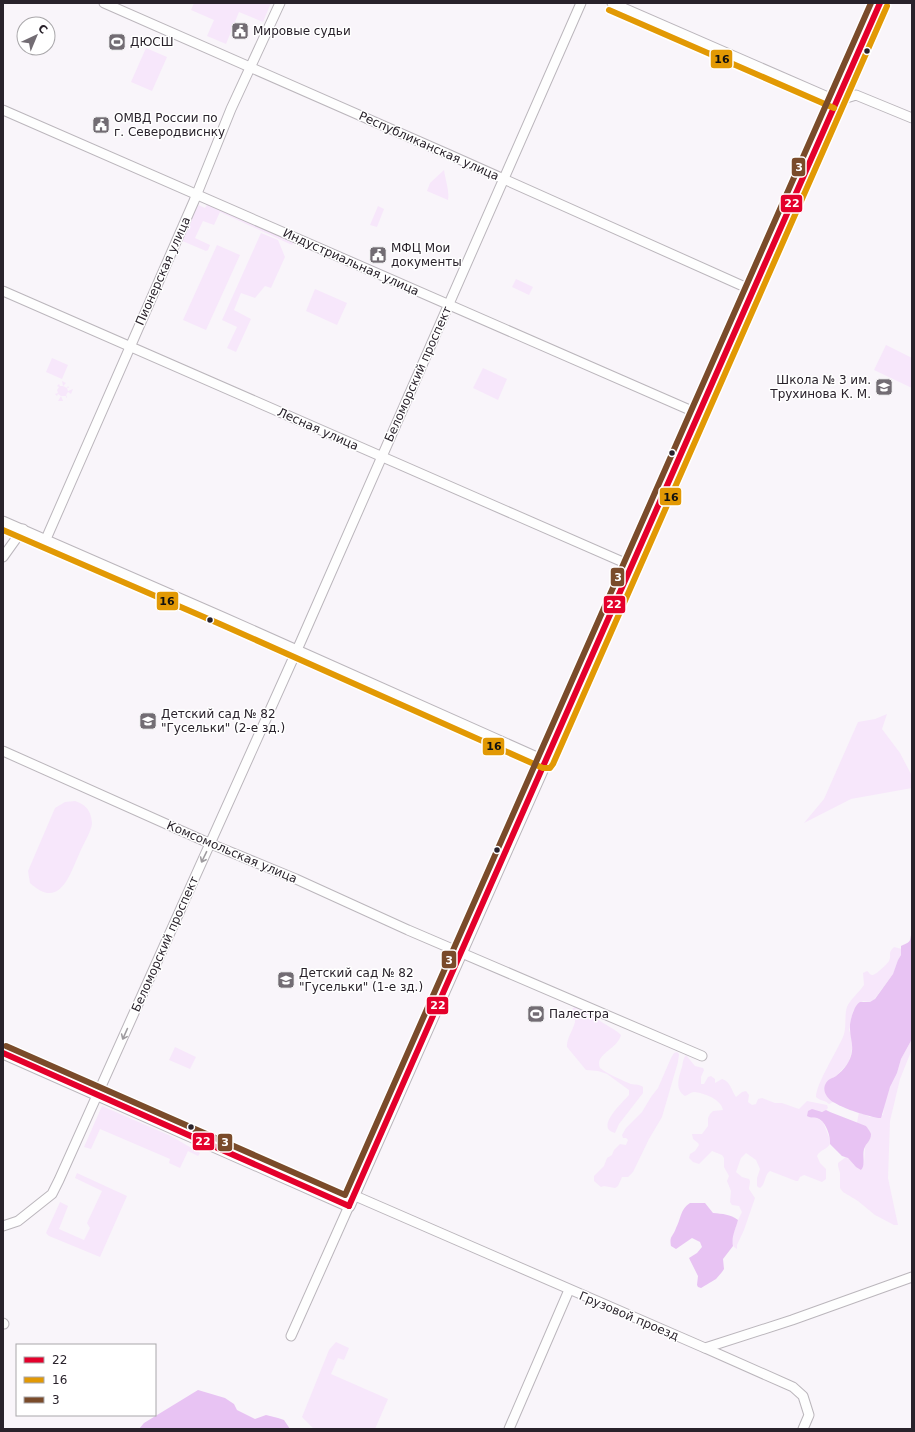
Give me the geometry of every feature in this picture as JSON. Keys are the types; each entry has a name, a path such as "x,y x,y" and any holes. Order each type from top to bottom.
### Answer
{"main road":[{"path":"3,1053 349,1206 880,3"}],"street":[{"name":"Республиканская улица","path":"104,3 754,291"},
{"name":"Пионерская улица","path":"46,539 196,194 231,109 280,3"},
{"name":"Беломорский проспект","path":"3,1226 18,1221 52,1194 59,1180 211,844 581,3"},
{"path":"612,3 838,100 856,95 912,118"},
{"name":"Индустриальная улица","path":"3,110 699,414"},
{"name":"Лесная улица","path":"3,291 632,566"},
{"path":"3,521 546,761"},
{"path":"3,557 23,529"},
{"name":"Комсомольская улица","path":"3,751 211,844 702,1056"},
{"name":"Грузовой проезд","path":"353,1195 793,1387 803,1396 809,1415 803,1429"},
{"path":"291,1336 349,1206"},
{"path":"704,1348 792,1320 912,1278"},
{"path":"509,1429 569,1290"}],"shaded area":[{"path":"194,3 271,3 263,22 239,12 226,44 207,36 214,20 191,10"},
{"path":"146,48 167,57 152,91 131,82"},
{"path":"444,170 448,190 448,200 427,191 430,183"},
{"path":"208,203 294,241 292,245 220,212 214,225 203,221 195,238 210,245 208,250 206,251 180,240 196,204 205,208"},
{"path":"378,206 384,209 377,227 370,225"},
{"path":"261,233 278,240 285,257 271,288 265,286 255,298 241,293 234,310 251,319 236,352 227,348 237,327 222,320"},
{"path":"217,245 240,255 206,330 183,320"},
{"path":"516,279 533,287 529,295 512,287"},
{"path":"315,289 347,303 337,325 306,311"},
{"path":"886,345 912,358 912,388 874,370"},
{"path":"52,358 68,365 62,379 46,372"},
{"path":"483,368 507,379 498,400 473,388"},
{"path":"59,384 60,386 67,388 68,391 73,389 71,394 68,392 66,398 66,396 61,396 58,394 57,396 55,394 58,393 57,390 59,387 57,386"},
{"path":"61,396 63,401 58,401"},
{"path":"887,714 882,729 900,753 912,776 912,788 851,799 804,823 824,799 858,722 875,719"},
{"path":"75,801 85,806 89,811 92,823 91,830 68,879 56,891 49,893 40,891 30,883 28,871 55,808 65,802"},
{"path":"912,931 912,1039 901,1059 897,1073 890,1087 881,1118 874,1117 850,1110 832,1102 826,1095 824,1089 828,1080 842,1071 850,1058 852,1048 850,1026 852,1014 860,1002 870,1002 875,999 893,974 901,955 901,946 909,942"},
{"path":"894,947 902,949 902,952 893,974 873,1001 863,1001 853,1011 849,1029 853,1044 849,1062 837,1075 827,1082 826,1093 833,1102 829,1104 816,1097 817,1091 819,1084 843,1037 847,1007 864,985 863,973 867,971 871,975 874,975 884,967 889,961 890,953"},
{"path":"575,1007 581,1009 621,1035 616,1044 600,1059 600,1068 619,1079 643,1087 643,1093 619,1124 615,1133 609,1130 607,1126 616,1109 629,1095 629,1090 607,1074 598,1071 586,1070 567,1047 568,1039 575,1020 575,1017 571,1012"},
{"path":"912,1039 912,1049 900,1079 890,1121 888,1178 898,1225 894,1225 875,1215 858,1201 843,1192 840,1188 838,1163 846,1157 854,1165 864,1164 865,1147 870,1139 870,1132 866,1126 857,1123 859,1112 870,1117 883,1115 885,1100 897,1073 901,1059"},
{"path":"175,1047 196,1057 190,1069 169,1060"},
{"path":"677,1052 679,1054 678,1062 662,1117 649,1139 633,1172 628,1177 622,1177 618,1186 615,1188 604,1186 601,1187 594,1181 594,1176 604,1166 607,1158 612,1155 614,1150 620,1144 626,1145 628,1140 623,1138 622,1135 626,1128 642,1112 658,1088 671,1058 674,1053"},
{"path":"686,1055 695,1066 703,1068 704,1070 701,1077 701,1084 704,1084 708,1077 711,1076 715,1079 715,1083 722,1079 725,1080 736,1097 742,1092 746,1091 749,1095 748,1102 752,1105 756,1104 758,1099 762,1098 799,1109 807,1101 827,1105 828,1108 811,1118 815,1117 823,1122 831,1142 828,1147 817,1156 820,1163 826,1169 826,1179 822,1182 804,1175 796,1181 770,1171 760,1188 757,1186 757,1178 760,1169 756,1160 746,1153 741,1158 736,1172 742,1177 749,1179 749,1189 755,1198 737,1245 737,1249 734,1247 732,1242 733,1234 742,1212 739,1206 732,1205 730,1202 731,1191 727,1181 729,1176 724,1167 724,1158 722,1155 712,1151 699,1164 693,1162 689,1158 690,1154 695,1151 699,1145 693,1139 692,1134 702,1134 708,1126 708,1118 710,1114 713,1111 723,1110 722,1106 716,1100 707,1095 692,1092 685,1096 679,1090 678,1083 683,1061"},
{"path":"102,1106 171,1136 200,1153 198,1156 188,1151 180,1168 169,1163 170,1159 100,1129 91,1149 84,1147"},
{"path":"812,1109 822,1112 826,1110 866,1126 871,1133 871,1136 864,1149 863,1166 861,1170 848,1158 842,1156 830,1144 828,1130 822,1121 818,1118 807,1116 808,1111"},
{"path":"77,1173 127,1196 100,1257 49,1236 46,1233 60,1202 68,1206 59,1229 84,1240 90,1228 87,1223 102,1191 75,1178"},
{"path":"690,1203 705,1203 713,1213 729,1215 738,1220 733,1236 733,1246 723,1259 724,1269 716,1279 701,1288 697,1285 698,1276 689,1258 697,1253 702,1247 700,1242 692,1238 676,1249 671,1246 671,1238 678,1225 682,1211"},
{"path":"336,1342 349,1348 344,1360 338,1358 331,1374 388,1399 375,1429 314,1429 302,1417 329,1350"},
{"path":"198,1390 225,1398 234,1404 237,1410 255,1419 266,1415 284,1420 290,1429 139,1429 144,1423"}],"transit line":[{"name":"3","path":"6,1046 345,1195 871,3"},
{"name":"22","path":"349,1206 880,3"},
{"name":"16","path":"3,530 220,624 543,768 550,768 887,6"},
{"name":"16","path":"609,10 834,108"},
{"name":"22","path":"3,1053 349,1206"}],"place":[{"name":"Мировые судьи","path":"240,31"},
{"name":"ДЮСШ","path":"117,42"},
{"name":"ОМВД России по г. Северодвиснку","path":"101,125"},
{"name":"МФЦ Мои документы","path":"378,255"},
{"name":"Школа № 3 им. Трухинова К. М.","path":"884,387"},
{"name":"Детский сад № 82 \"Гусельки\" (2-е зд.)","path":"148,721"},
{"name":"Детский сад № 82 \"Гусельки\" (1-е зд.)","path":"286,980"},
{"name":"Палестра","path":"536,1014"}]}
